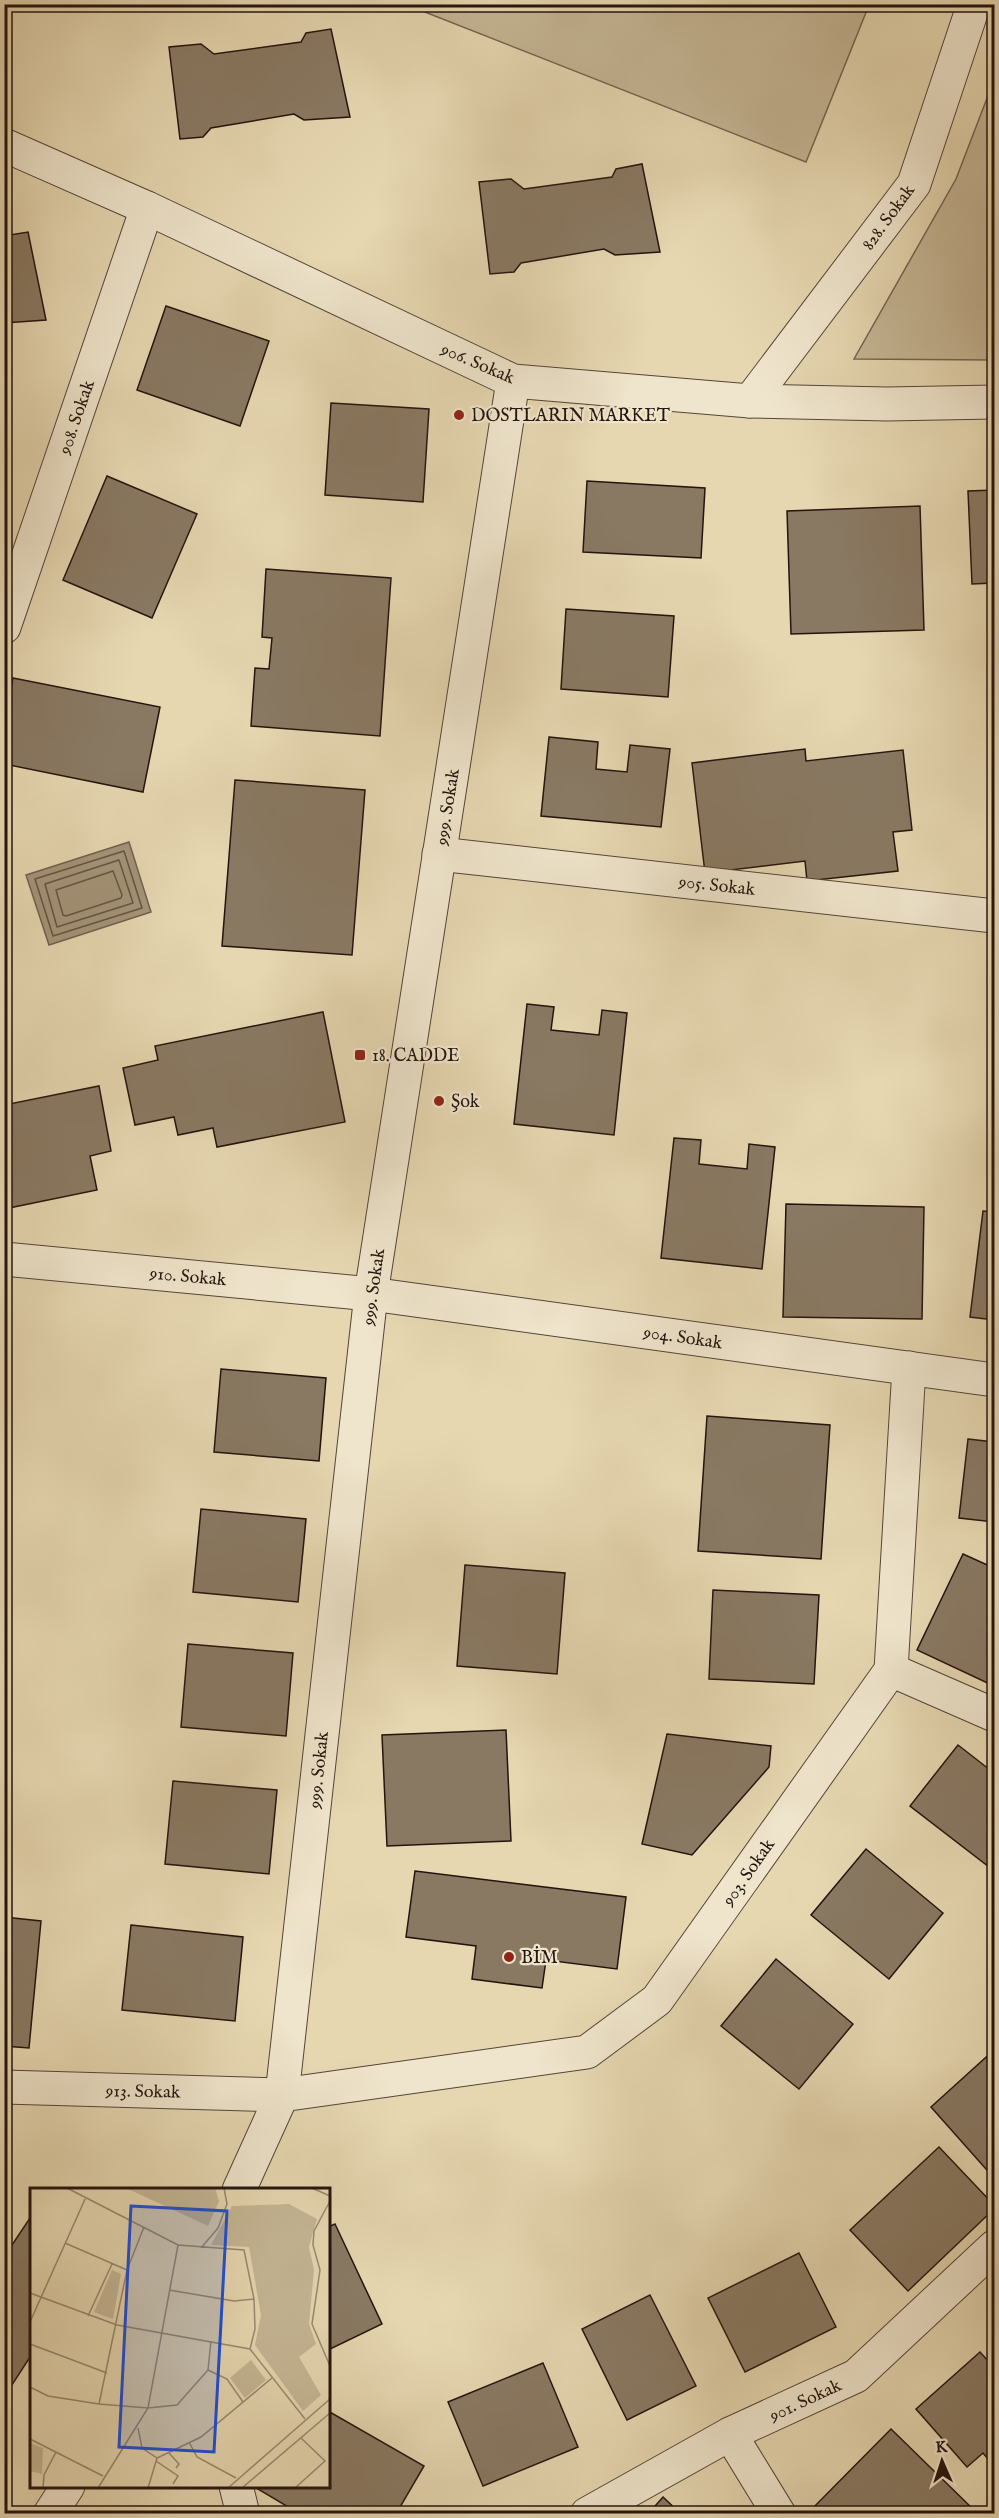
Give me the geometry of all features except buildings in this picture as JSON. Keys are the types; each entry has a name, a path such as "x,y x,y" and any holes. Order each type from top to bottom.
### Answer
{"street":[{"name":"828. Sokak","path":"750,401 914,184 974,4"},
{"name":"906. Sokak","path":"4,145 147,208 513,381 750,401 887,404 994,402"},
{"name":"908. Sokak","path":"4,627 147,208"},
{"name":"999. Sokak","path":"240,2188 282,2095 371,1294 513,381"},
{"name":"905. Sokak","path":"439,854 994,916"},
{"name":"910. Sokak","path":"4,1259 371,1294"},
{"name":"904. Sokak","path":"371,1294 994,1380"},
{"path":"909,1368 891,1670 994,1715"},
{"name":"903. Sokak","path":"282,2095 587,2052 657,2000 891,1670"},
{"name":"913. Sokak","path":"4,2087 282,2095"},
{"name":"901. Sokak","path":"587,2514 730,2434 856,2376 994,2247"},
{"path":"730,2434 779,2514"},
{"path":"50,2514 67,2488"},
{"path":"236,2488 243,2514"}],"shaded area":[{"path":"407,5 869,5 806,162"},
{"path":"994,80 994,360 854,359 956,179"}],"water":[{"path":"129,842 151,912 49,945 26,875"}],"place":[{"name":"DOSTLARIN MARKET","path":"459,415"},
{"name":"18. CADDE","path":"360,1055"},
{"name":"Şok","path":"439,1101"},
{"name":"BİM","path":"509,1957"}]}
